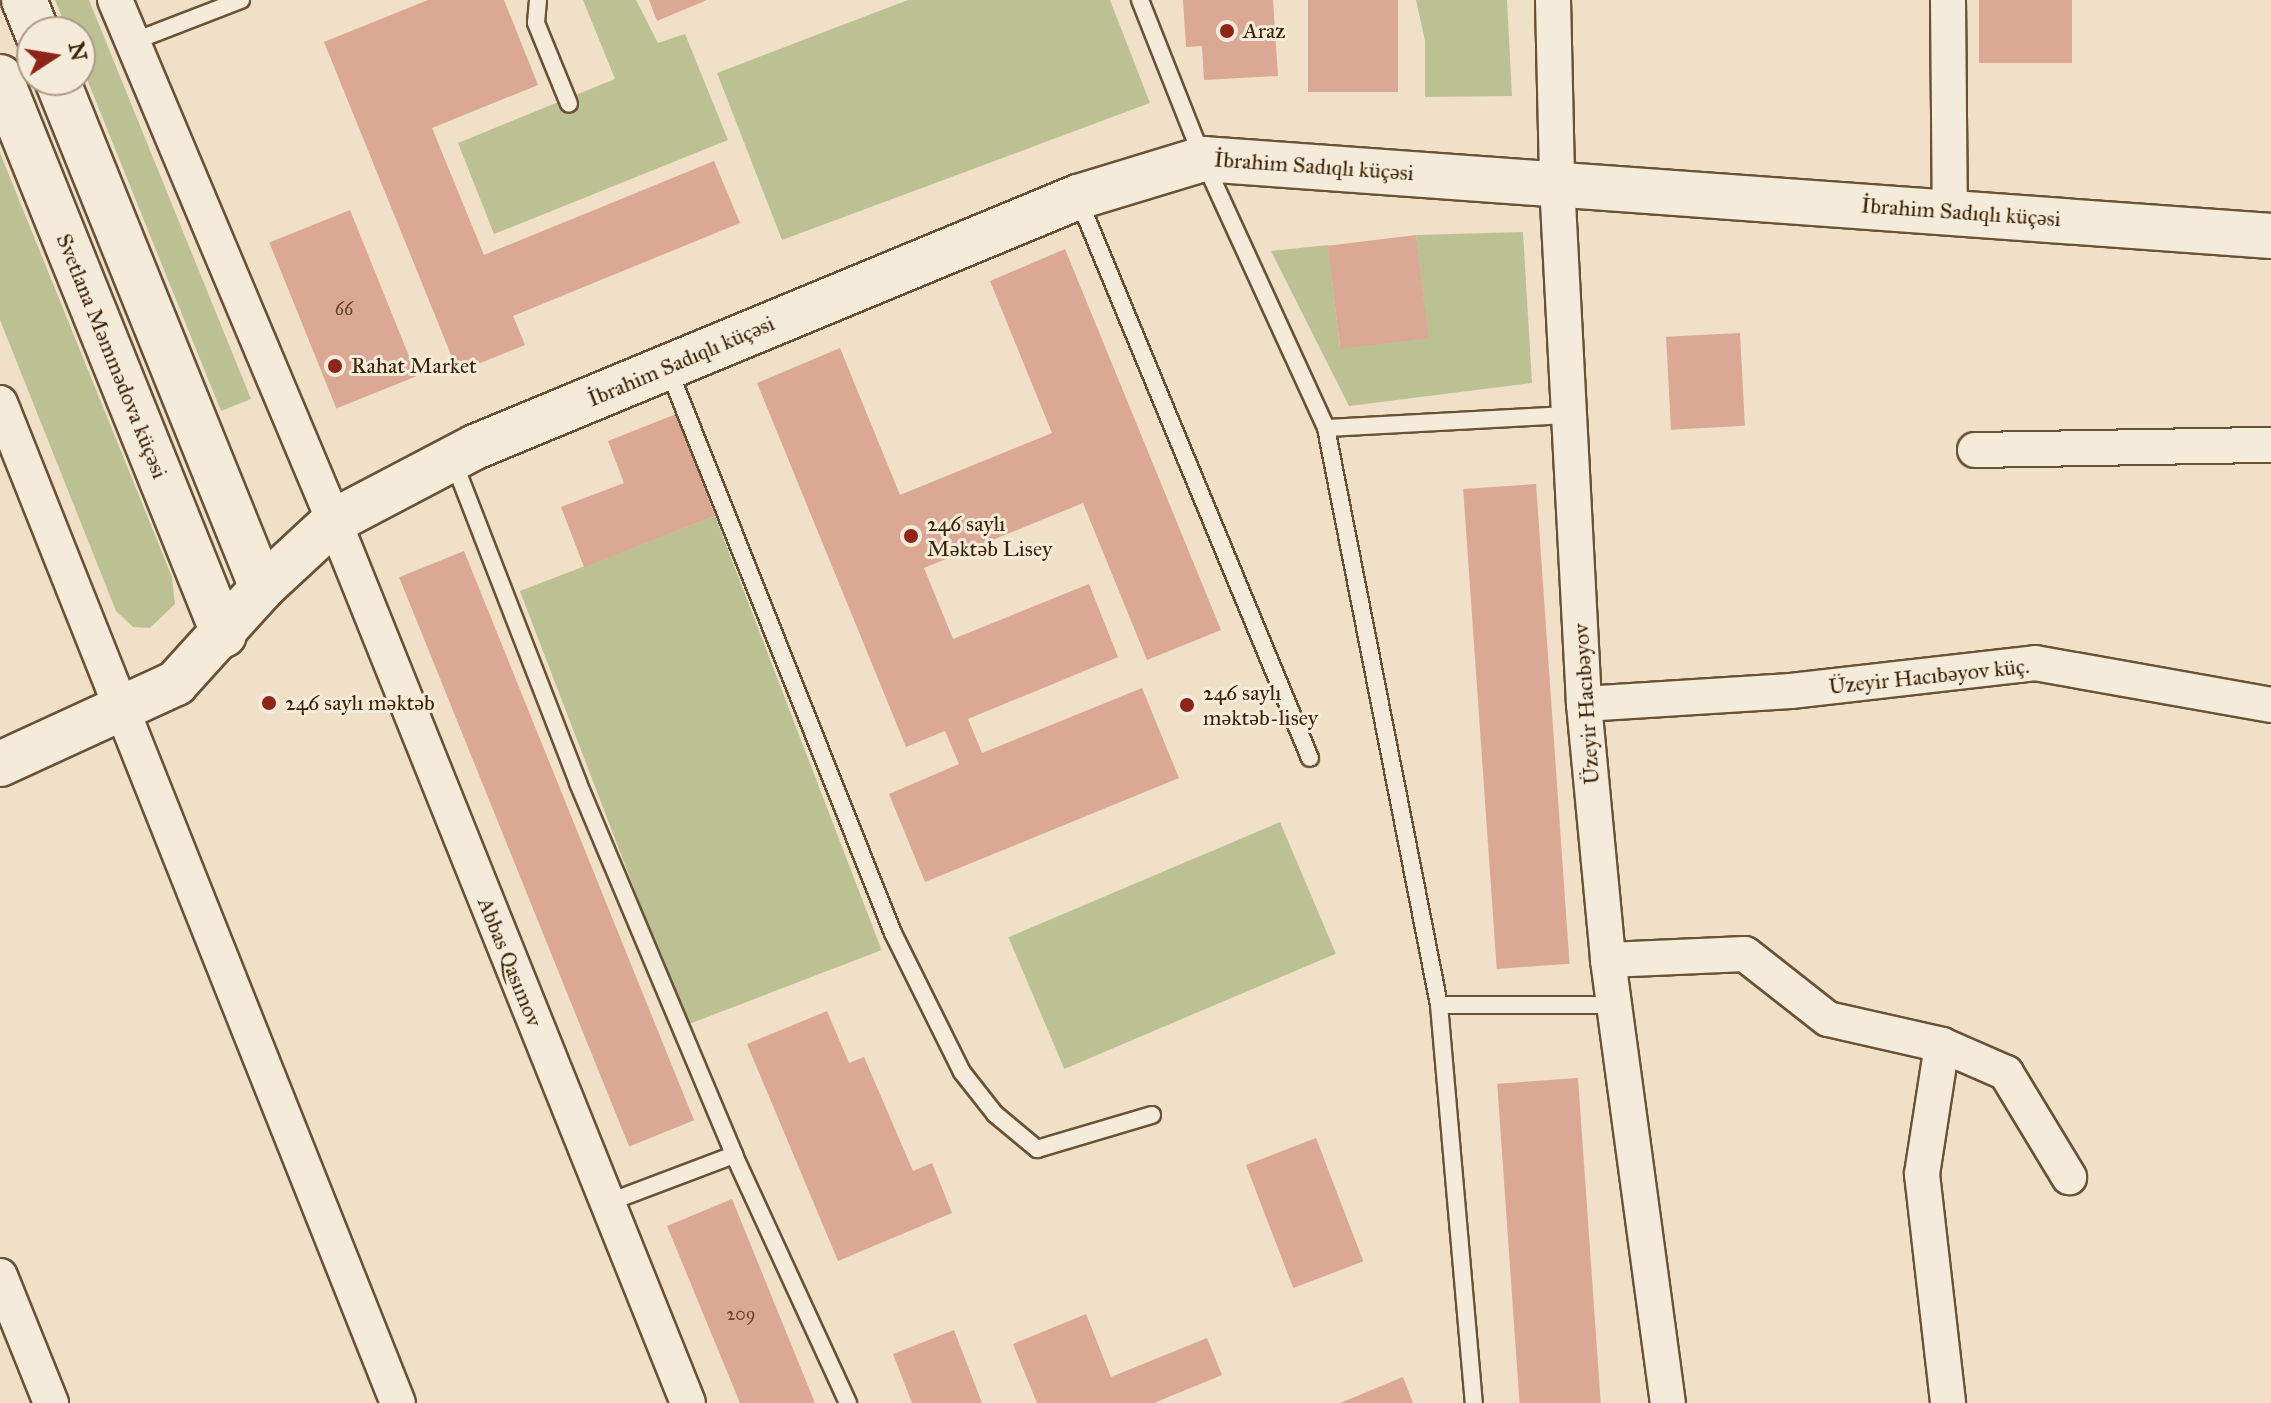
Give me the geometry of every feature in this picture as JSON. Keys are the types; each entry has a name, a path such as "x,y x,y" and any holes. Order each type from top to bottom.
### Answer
{"street":[{"name":"Abbas Qasımov","path":"115,0 334,521 688,1403"},
{"name":"Üzeyir Hacıbəyov","path":"1553,0 1557,183 1584,704 1608,960 1668,1403"},
{"path":"1948,0 1950,212"},
{"name":"Svetlana Məmmədova küçəsi","path":"0,77 224,635"},
{"path":"63,96 262,588"},
{"name":"İbrahim Sadıqlı küçəsi","path":"0,764 119,712 176,683 224,635 262,588 334,521 453,458 1078,197 1203,159 2271,236"},
{"path":"0,403 119,712 398,1403"},
{"path":"1975,450 2271,445"},
{"name":"Üzeyir Hacıbəyov küç.","path":"1584,704 1791,691 2035,663 2271,705"},
{"path":"1608,960 1745,954 1828,1019 1942,1045 2006,1073 2069,1177"},
{"path":"1942,1045 1922,1174 1948,1403"},
{"path":"0,1276 51,1403"}],"lane":[{"path":"132,42 241,0"},
{"path":"538,0 536,23 569,104"},
{"path":"1140,0 1203,159 1326,428 1439,1005 1474,1403"},
{"path":"1078,197 1310,758"},
{"path":"667,367 893,933 962,1072 995,1114 1037,1149 1152,1115"},
{"path":"1326,428 1569,415"},
{"path":"453,458 578,783 734,1155 848,1403"},
{"path":"1439,1005 1614,1005"},
{"path":"607,1203 734,1155"}],"green space":[{"path":"55,0 89,0 95,16 62,16"},
{"path":"583,0 636,0 658,43 685,34 728,140 494,234 458,143 615,79"},
{"path":"908,0 1110,0 1150,103 782,240 717,73"},
{"path":"1416,0 1507,0 1512,96 1425,97 1425,41"},
{"path":"96,17 251,399 221,411 94,96"},
{"path":"0,153 172,577 175,604 150,628 133,627 116,611 0,320"},
{"path":"1523,232 1532,383 1349,406 1271,251 1328,245 1340,347 1428,338 1416,235"},
{"path":"715,516 882,950 687,1025 520,591"},
{"path":"1280,822 1336,954 1064,1069 1008,937"}],"building":[{"path":"428,0 504,0 538,85 432,128 484,255 714,161 740,223 513,316 525,345 458,372 324,42"},
{"path":"649,0 707,0 657,21"},
{"path":"1183,0 1273,0 1278,76 1204,80 1202,46 1186,47"},
{"path":"1308,0 1398,0 1398,92 1308,92"},
{"path":"1979,0 2072,0 2072,63 1979,63"},
{"path":"350,210 417,376 336,409 269,243"},
{"path":"1416,235 1429,338 1340,349 1328,246"},
{"name":"246 saylı Məktəb Lisey","path":"1065,249 1221,630 1147,660 1083,503 924,568 953,639 1089,584 1118,657 968,719 982,753 1142,688 1179,778 925,882 889,794 959,764 945,731 906,747 757,383 840,348 900,495 1052,433 990,281"},
{"path":"1740,333 1745,426 1671,430 1666,337"},
{"path":"676,414 715,516 584,567 561,507 624,483 608,441"},
{"path":"1536,484 1570,964 1497,969 1463,489"},
{"path":"464,551 694,1120 629,1147 399,577"},
{"path":"827,1011 849,1063 864,1057 913,1171 932,1163 952,1213 838,1261 747,1044"},
{"path":"1578,1078 1601,1403 1520,1403 1497,1084"},
{"path":"1316,1138 1363,1261 1293,1288 1246,1165"},
{"path":"732,1199 815,1403 740,1403 667,1226"},
{"path":"1086,1314 1111,1377 1207,1338 1222,1375 1154,1403 1037,1403 1013,1344"},
{"path":"954,1330 982,1403 912,1403 893,1354"},
{"path":"1403,1377 1413,1403 1340,1403"}],"place":[{"name":"Araz","path":"1227,31"},
{"name":"Rahat Market","path":"335,366"},
{"name":"246 saylı Məktəb Lisey","path":"911,536"},
{"name":"246 saylı mәktәb","path":"269,703"},
{"name":"246 saylı məktəb-lisey","path":"1187,705"}]}
